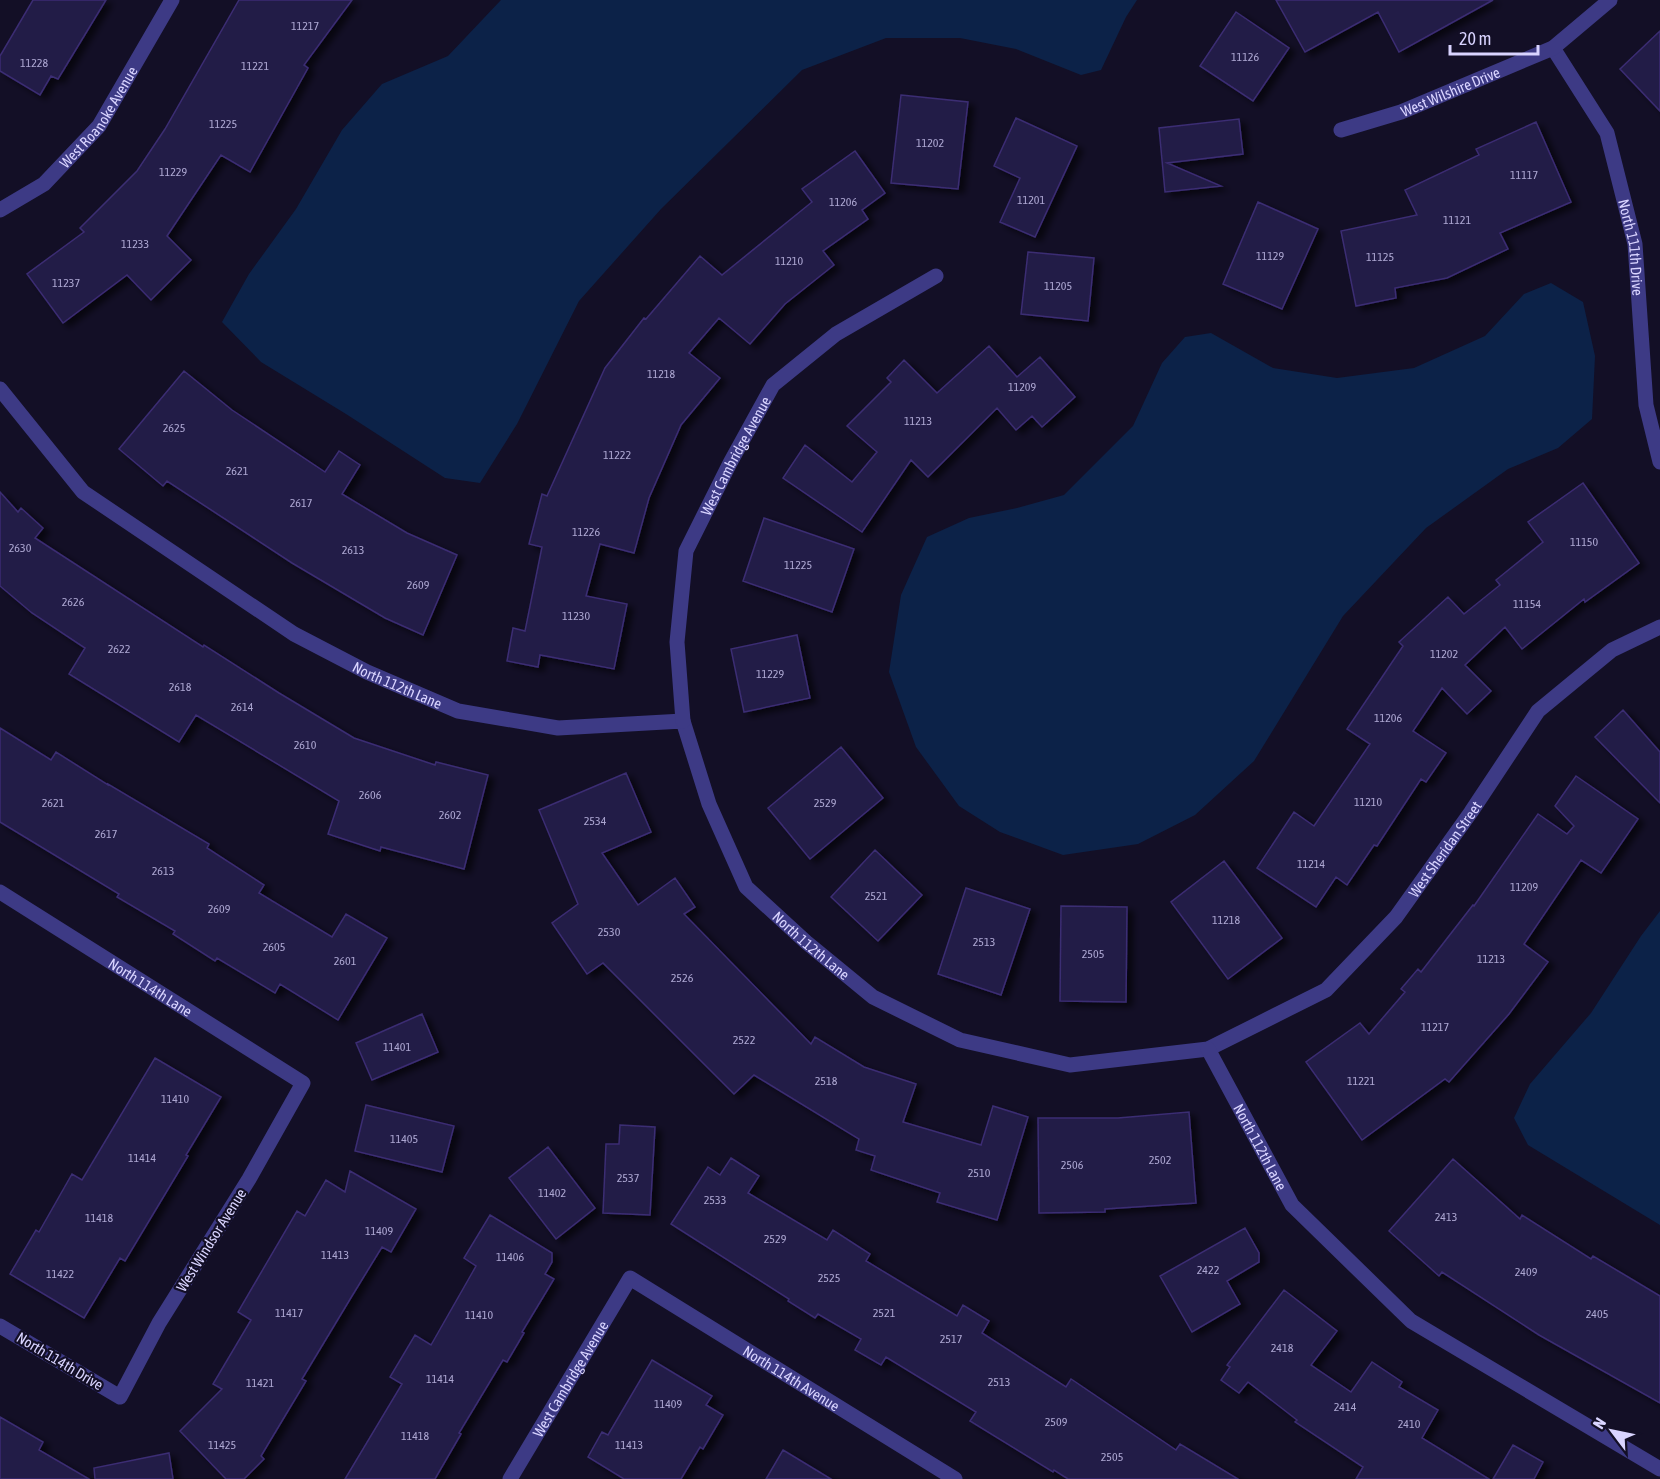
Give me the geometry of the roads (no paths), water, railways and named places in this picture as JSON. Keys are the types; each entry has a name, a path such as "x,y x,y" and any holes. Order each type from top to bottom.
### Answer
{"street":[{"name":"West Roanoke Avenue","path":"0,210 44,184 99,126 172,0"},
{"name":"West Wilshire Drive","path":"1341,130 1401,112 1553,48 1610,0"},
{"name":"North 111th Drive","path":"1553,48 1607,133 1635,244 1646,405 1660,462"},
{"name":"West Cambridge Avenue","path":"683,721 677,642 687,550 730,463 773,386 836,334 936,276"},
{"name":"North 112th Lane","path":"0,389 83,492 294,634 367,672 458,711 558,728 683,721 709,804 746,887 806,942 873,997 960,1040 1070,1065 1208,1049 1293,1205 1412,1321 1660,1469"},
{"name":"West Sheridan Street","path":"1208,1049 1326,990 1396,917 1471,812 1538,711 1612,650 1660,627"},
{"name":"North 114th Lane","path":"0,892 303,1083"},
{"name":"West Windsor Avenue","path":"120,1397 159,1323 249,1179 303,1083"},
{"name":"West Cambridge Avenue","path":"510,1479 630,1278"},
{"name":"North 114th Avenue","path":"630,1278 956,1479"},
{"name":"North 114th Drive","path":"0,1326 120,1397"}],"water":[{"path":"501,0 1137,0 1126,17 1101,70 1081,75 1016,49 960,38 886,38 802,70 661,209 579,301 517,424 480,483 445,478 261,362 222,322 249,274 296,209 342,130 382,84 448,56"},
{"path":"1551,283 1583,302 1595,356 1592,419 1558,448 1508,469 1426,528 1343,616 1254,761 1195,815 1138,844 1063,855 1000,832 959,806 916,747 889,672 901,595 927,537 969,518 1064,495 1133,426 1162,363 1185,337 1211,333 1273,368 1337,378 1414,368 1485,336 1524,294"},
{"path":"1660,911 1660,1225 1528,1145 1514,1118 1530,1084 1591,1013"}]}
